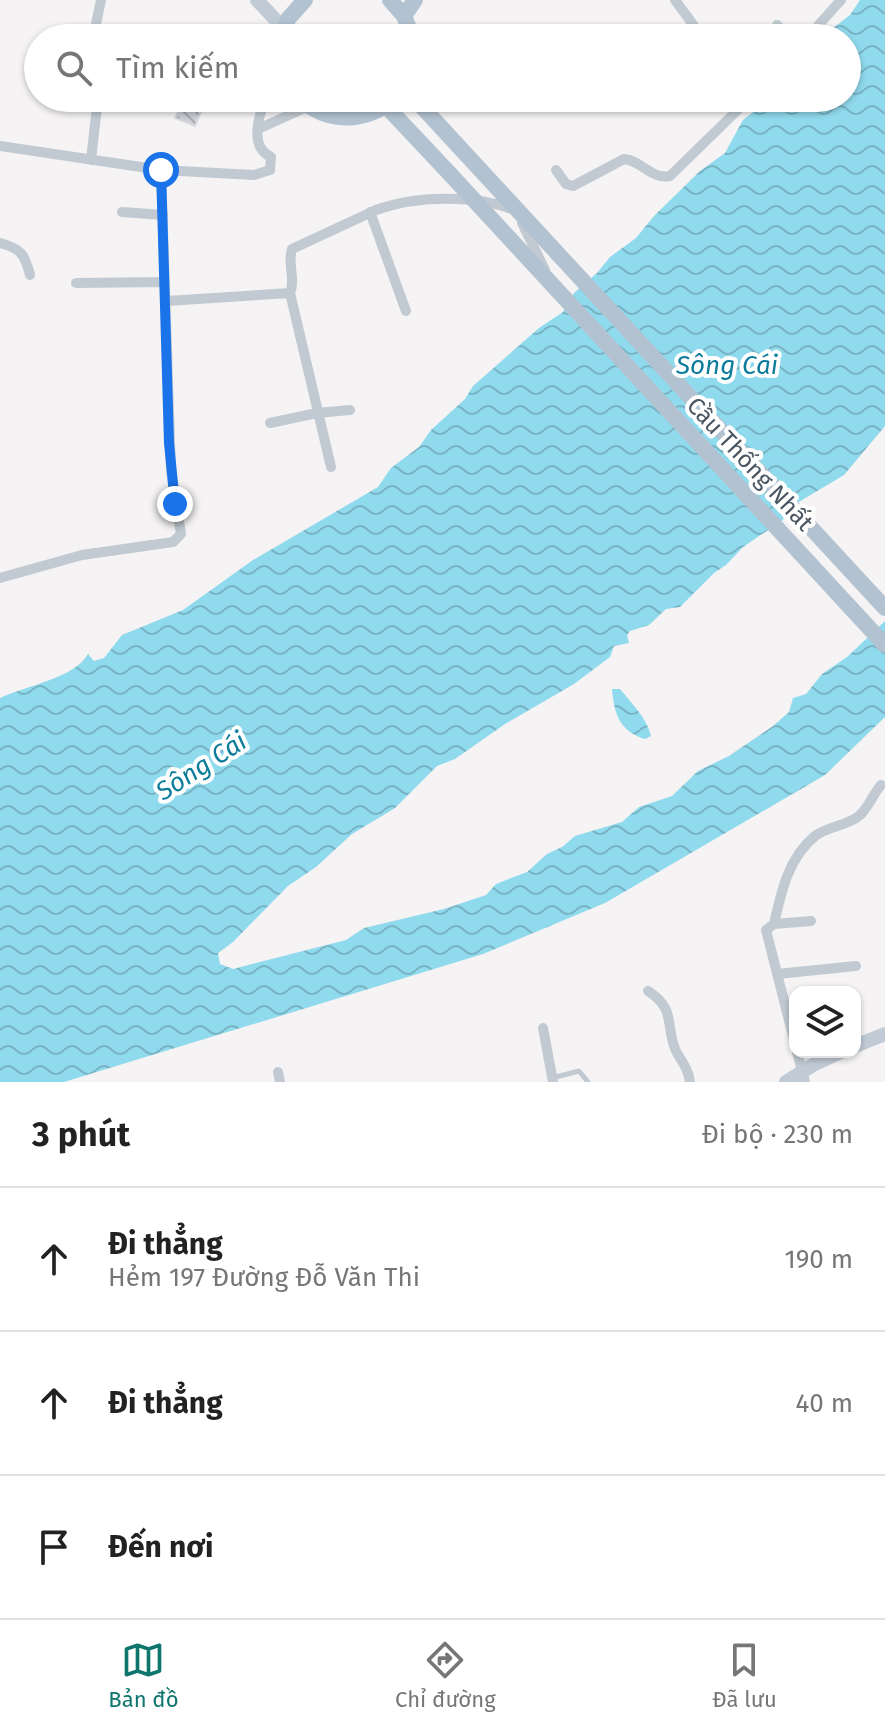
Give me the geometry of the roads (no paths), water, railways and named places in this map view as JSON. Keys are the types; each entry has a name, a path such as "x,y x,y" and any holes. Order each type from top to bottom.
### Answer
{"main road":[{"path":"257,0 275,24"},
{"path":"390,0 407,24"},
{"path":"404,16 415,0"},
{"path":"288,24 301,1"},
{"path":"321,112 349,118 372,112"},
{"name":"Cầu Thống Nhất","path":"399,112 450,174 885,645"},
{"name":"Cầu Thống Nhất","path":"427,112 885,608"},
{"path":"861,1044 885,1034"},
{"path":"786,1082 804,1076 832,1058"}],"street":[{"path":"96,24 101,0"},
{"path":"675,0 693,24"},
{"path":"819,24 838,1"},
{"path":"91,160 96,112"},
{"path":"0,146 161,170 254,175 270,170 272,163 271,157 265,155 258,144 260,112"},
{"path":"258,129 287,112"},
{"path":"556,170 566,184 573,186 624,159 663,178 670,176 733,112"},
{"path":"0,578 82,555 173,542 181,534 172,488 169,443 161,170"},
{"path":"331,467 290,293 293,285 292,249 389,205 445,199 480,201 513,209 553,290"},
{"path":"122,212 163,215"},
{"path":"370,212 406,311"},
{"path":"0,243 16,246 22,252 30,275"},
{"path":"76,283 165,282"},
{"path":"167,301 290,293"},
{"path":"270,423 350,410"},
{"path":"774,924 784,882 798,856 817,835 857,818 866,810 872,795 881,785"},
{"path":"789,1021 766,930 774,924 811,921"},
{"path":"777,974 856,966"},
{"path":"648,991 669,1012 675,1048 685,1062 690,1082"},
{"path":"543,1028 552,1080"}],"lane":[{"path":"552,1080 579,1071 588,1082"}],"water":[{"name":"Sông Cái","path":"860,0 885,0 885,426 844,475 787,509 783,520 743,547 680,607 666,609 649,625 630,631 627,635 629,643 614,646 610,657 574,684 505,724 455,759 437,766 395,808 352,834 316,867 288,886 233,942 218,953 220,964 233,969 346,940 364,928 444,909 486,895 496,884 527,872 575,836 622,822 639,807 672,796 698,771 729,756 773,726 789,712 793,698 806,694 822,674 847,657 885,621 885,717 825,775 605,903 483,954 64,1082 0,1082 0,698 61,675 82,662 88,654 94,661 104,658 122,635 183,610 253,560 378,487 391,468 419,447 431,430 465,399 473,386 539,328 563,312 574,293 610,257 636,238 700,171 725,153 743,120 753,112 861,112 861,24 838,24 850,15"},
{"path":"612,689 620,689 646,723 651,736 645,739 636,736 624,726 616,713"}]}
